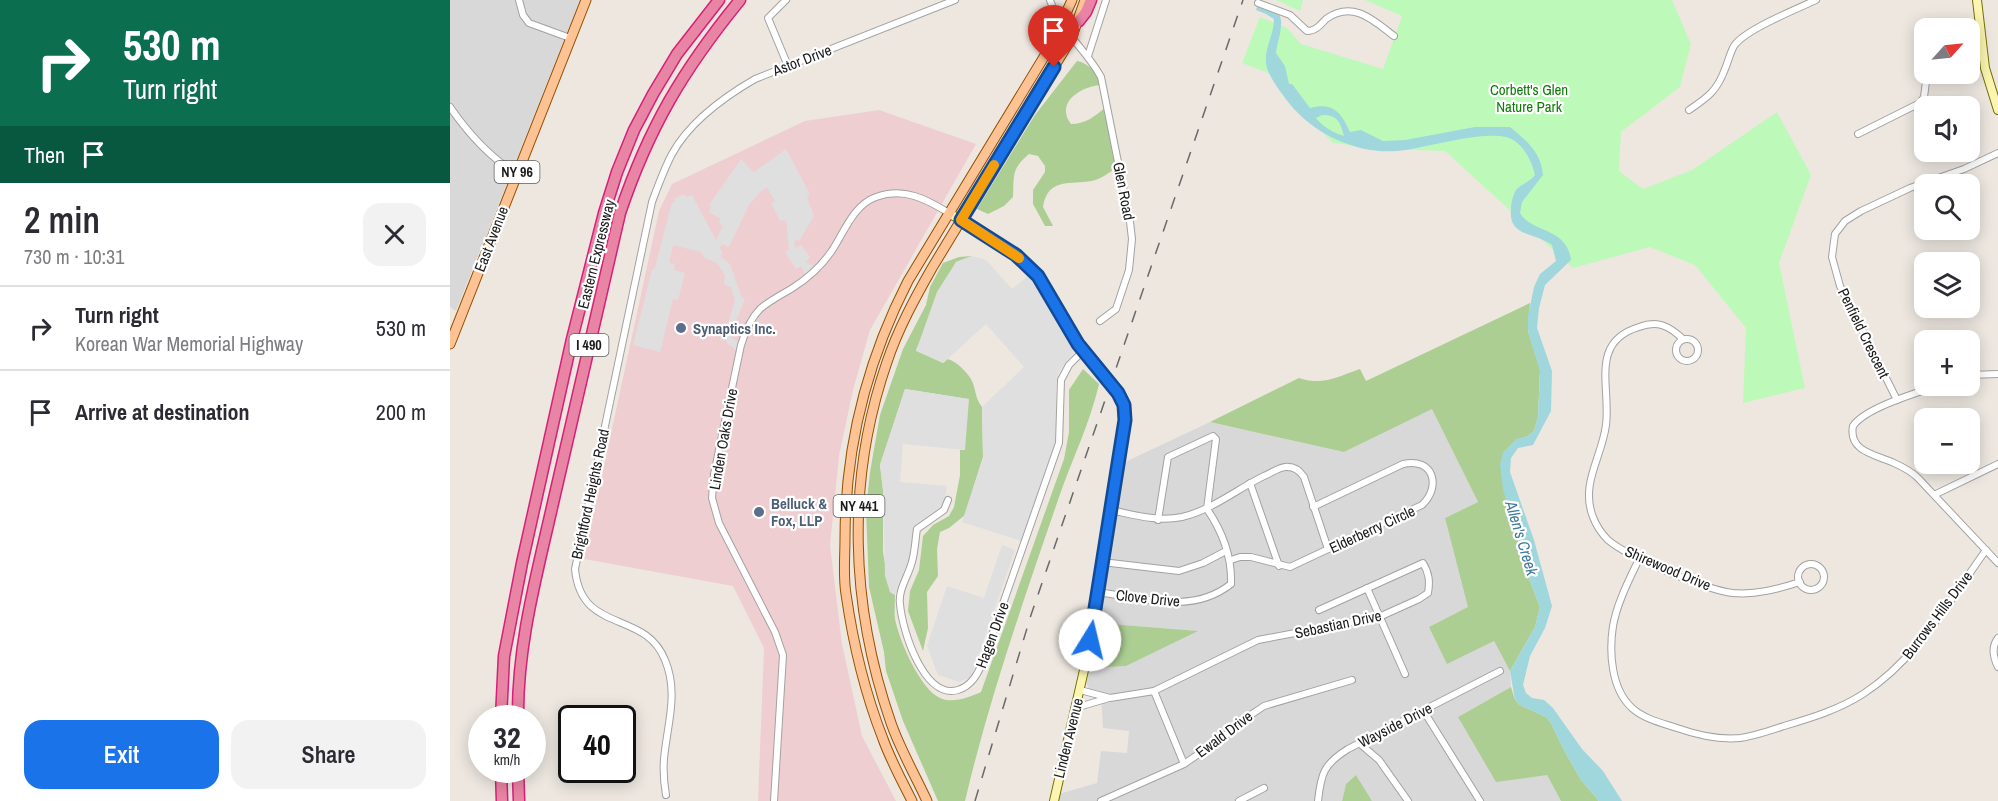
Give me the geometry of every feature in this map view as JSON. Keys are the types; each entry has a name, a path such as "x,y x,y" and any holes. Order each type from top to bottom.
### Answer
{"highway":[{"name":"Eastern Expressway","path":"502,705 504,657 522,562 572,339 604,213 634,130 653,94 677,54 719,0"},
{"name":"Eastern Expressway","path":"518,705 522,656 536,581 620,213 631,180 660,115 682,76 711,35 740,0"},
{"path":"1078,21 1086,12 1091,0"},
{"path":"501,783 502,801"},
{"path":"518,783 519,801"}],"main road":[{"name":"East Avenue","path":"450,344 586,0"},
{"name":"NY 441","path":"912,801 884,742 861,674 846,592 845,519 853,439 868,376 908,281 1053,42 1072,0"},
{"name":"NY 441","path":"927,801 891,724 873,663 864,619 858,524 860,476 868,431 887,362 914,301 1071,39 1085,0"}],"street":[{"path":"519,0 523,15 529,23 570,38"},
{"path":"786,0 768,18 788,66"},
{"name":"Astor Drive","path":"672,154 691,129 721,101 755,79 955,0"},
{"path":"1050,0 1061,25"},
{"path":"1088,56 1106,0"},
{"path":"1689,110 1708,98 1715,90 1733,47 1745,36 1816,0"},
{"path":"1977,0 1983,57 1998,110"},
{"path":"1258,3 1290,15 1307,31 1316,29 1336,12 1351,10 1369,15 1394,36"},
{"name":"Glen Road","path":"1061,25 1088,56 1104,86 1132,239 1129,270 1116,309 1100,321"},
{"path":"1858,134 1920,103 1924,97 1926,84"},
{"path":"450,107 474,138 490,154 517,174"},
{"name":"Penfield Crescent","path":"1897,400 1840,286 1833,258 1835,234 1845,221 1861,211 1910,188 1964,169 1998,153"},
{"name":"Brightford Heights Road","path":"666,795 663,765 672,696 671,678 666,660 654,641 644,632 607,618 588,604 577,585 575,569 652,202 672,154"},
{"name":"Linden Oaks Drive","path":"774,801 783,655 775,632 719,523 712,498 714,474 741,347 748,326 761,309 816,271 866,202 885,194 903,192 922,198 949,213"},
{"name":"Linden Avenue","path":"949,213 1016,255 1038,276 1083,351 1123,401 1125,420 1097,592 1080,690 1054,801"},
{"name":"Shirewood Drive","path":"1683,339 1671,328 1660,324 1641,326 1616,340 1606,360 1604,371 1606,423 1602,447 1589,485 1588,496 1593,518 1608,539 1639,559 1710,588 1735,593 1768,591 1800,582"},
{"name":"Hagen Drive","path":"948,500 944,510 917,529 912,564 899,601 903,626 918,661 934,685 947,691 961,689 968,685 974,680 982,664 1059,443 1061,380 1069,365 1083,351"},
{"path":"1980,375 1998,374"},
{"path":"1914,394 1859,419 1853,426 1854,440 1863,450 1909,470 1936,494 1998,563"},
{"path":"1158,520 1168,457 1213,436 1216,440 1208,509 1216,522 1226,551 1231,560 1251,557 1279,566"},
{"name":"Elderberry Circle","path":"1279,566 1290,567 1422,505 1431,493 1432,477 1424,465 1403,464 1313,507"},
{"path":"1936,494 1998,464"},
{"path":"1110,510 1158,520 1184,516 1208,509 1250,483 1282,467 1292,468 1304,477 1328,549"},
{"path":"1250,483 1279,566"},
{"name":"Burrows Hills Drive","path":"1639,559 1617,610 1613,626 1612,662 1615,677 1625,700 1633,708 1657,722 1712,737 1740,738 1816,717 1865,693 1919,644 1986,550"},
{"path":"1102,562 1179,571 1203,563 1226,551"},
{"name":"Clove Drive","path":"1097,592 1187,603 1211,596 1231,584 1231,560"},
{"name":"Sebastian Drive","path":"1076,708 1110,698 1154,691 1258,640 1378,617 1428,593 1428,572 1423,562 1319,610"},
{"name":"Shirewood Drive","path":"1806,565 1818,566 1823,572 1823,581 1818,587 1806,588 1800,582 1800,570 1806,565"},
{"path":"1367,588 1405,674"},
{"path":"1998,638 1993,656 1998,667"},
{"name":"Wayside Drive","path":"1318,801 1321,775 1331,760 1359,743 1500,671"},
{"name":"Ewald Drive","path":"1101,801 1184,764 1264,706 1352,680"},
{"name":"Sebastian Drive","path":"1080,690 1110,698"},
{"path":"1154,691 1184,764"},
{"path":"1423,710 1480,801"},
{"path":"1359,743 1379,760 1408,801"},
{"path":"1239,801 1264,788"}],"shaded area":[{"path":"450,0 580,0 456,311 450,307"},
{"path":"879,110 976,144 870,330 853,390 839,456 830,545 842,644 862,736 896,801 758,801 764,648 733,586 584,559 659,211 672,184 805,121"},
{"path":"786,149 810,194 807,197 814,216 799,241 796,239 794,244 796,248 801,245 810,257 806,262 818,268 807,278 801,266 796,269 785,252 789,250 786,220 780,221 771,203 775,201 767,187 749,205 729,247 723,244 719,247 723,254 720,256 730,264 742,298 745,299 731,333 732,338 737,341 743,339 739,352 728,344 725,338 735,301 731,287 724,284 725,275 717,263 705,258 701,252 673,245 669,263 675,264 674,270 685,273 678,300 673,299 660,352 633,345 672,202 675,203 674,199 684,194 686,197 692,195 716,240 723,226 719,223 721,219 709,212 711,207 709,205 741,159 754,172"},
{"path":"972,256 986,260 1012,289 1028,276 1052,311 1074,352 1059,371 1056,384 1056,442 1024,542 962,522 983,457 982,407 1024,367 986,324 943,363 916,351 937,292 956,262"},
{"path":"905,389 969,399 965,450 903,444 900,482 947,486 944,505 917,524 913,532 909,561 895,595 890,592 885,576 883,490 880,465"},
{"path":"1432,408 1478,502 1445,518 1469,607 1429,627 1494,641 1510,671 1511,687 1458,717 1547,775 1561,801 1372,801 1356,775 1346,784 1342,801 1058,801 1059,794 1097,783 1101,751 1127,753 1129,731 1103,728 1101,695 1091,692 1086,683 1089,668 1126,666 1197,631 1097,623 1123,463 1210,422 1344,452"},
{"path":"1002,545 1015,550 971,677 959,682 938,675 927,646 947,586 984,598"}],"green space":[{"path":"1276,0 1303,0 1300,11"},
{"name":"Corbett's Glen Nature Park","path":"1365,0 1672,0 1691,44 1680,87 1621,132 1619,171 1643,189 1692,170 1777,112 1811,175 1779,263 1805,388 1743,403 1746,328 1695,265 1650,247 1573,268 1445,151 1385,149 1333,143 1301,111 1271,74 1242,63 1260,17 1287,28 1301,44 1383,69 1402,16"},
{"path":"1077,61 1092,69 1100,85 1085,89 1072,97 1066,109 1067,116 1071,124 1081,123 1106,107 1118,167 1095,180 1061,184 1050,191 1043,207 1053,226 1045,226 1033,204 1033,190 1045,172 1045,166 1038,156 1029,154 1019,164 1014,178 1013,197 1004,206 988,214 977,209 1035,115"},
{"path":"972,256 956,262 916,350 943,363 948,359 961,367 971,379 982,407 983,457 965,515 940,532 937,549 938,576 927,592 928,628 923,651 908,611 910,591 919,570 923,536 933,525 949,516 954,507 960,475 960,450 964,450 968,399 905,389 880,465 883,490 883,552 890,592 895,595 897,628 918,675 932,693 940,698 955,700 981,692 1064,459 1069,432 1069,390 1083,369 1099,384 1091,414 1058,500 1008,649 965,801 938,801 903,721 886,671 884,652 869,587 866,510 880,415 903,349 926,305 930,287 943,263 959,257"},
{"path":"1530,303 1528,331 1540,370 1538,417 1534,431 1516,440 1503,453 1521,558 1540,607 1535,627 1510,671 1494,641 1447,664 1429,627 1468,607 1445,518 1478,502 1432,409 1344,452 1210,422 1299,378 1323,381 1360,369 1366,381"},
{"path":"1097,623 1198,631 1126,666 1089,668"},
{"path":"1511,687 1515,700 1520,705 1546,717 1551,723 1581,780 1599,801 1561,801 1547,775 1496,782 1458,717"},
{"path":"1356,775 1372,801 1342,801 1346,784"}],"water":[{"name":"Allen's Creek","path":"1258,4 1279,14 1281,24 1276,53 1285,66 1289,84 1292,84 1310,108 1325,106 1335,110 1350,132 1361,130 1383,141 1405,140 1475,127 1510,127 1536,153 1543,175 1522,202 1520,213 1532,224 1563,242 1571,260 1545,285 1539,308 1537,328 1552,371 1551,411 1533,445 1518,448 1511,458 1510,472 1534,540 1552,606 1545,628 1530,656 1523,685 1526,693 1532,698 1544,700 1553,708 1582,749 1603,771 1622,801 1599,801 1581,780 1551,723 1546,717 1520,705 1515,700 1510,671 1535,627 1540,607 1521,558 1517,534 1503,490 1500,464 1503,453 1516,439 1528,436 1534,431 1538,417 1540,371 1528,331 1528,316 1534,287 1540,274 1556,261 1552,245 1524,233 1514,225 1511,218 1512,202 1516,190 1535,175 1531,164 1521,147 1506,137 1481,136 1397,151 1383,151 1369,150 1329,136 1305,120 1295,110 1272,78 1267,68 1266,56 1274,19 1256,10","holes":["1322,115 1332,116 1338,120 1344,136 1329,129 1316,118"]}],"railway":[{"path":"975,801 1031,615 1243,0"}],"slow traffic":[{"path":"994,165 961,220 1019,258"}],"place":[{"name":"Synaptics Inc.","path":"681,328"},
{"name":"Belluck & Fox, LLP","path":"759,512"}],"route":[{"path":"1054,67 961,220 1016,255 1038,276 1078,344 1123,401 1126,411 1125,420 1090,640"}]}
